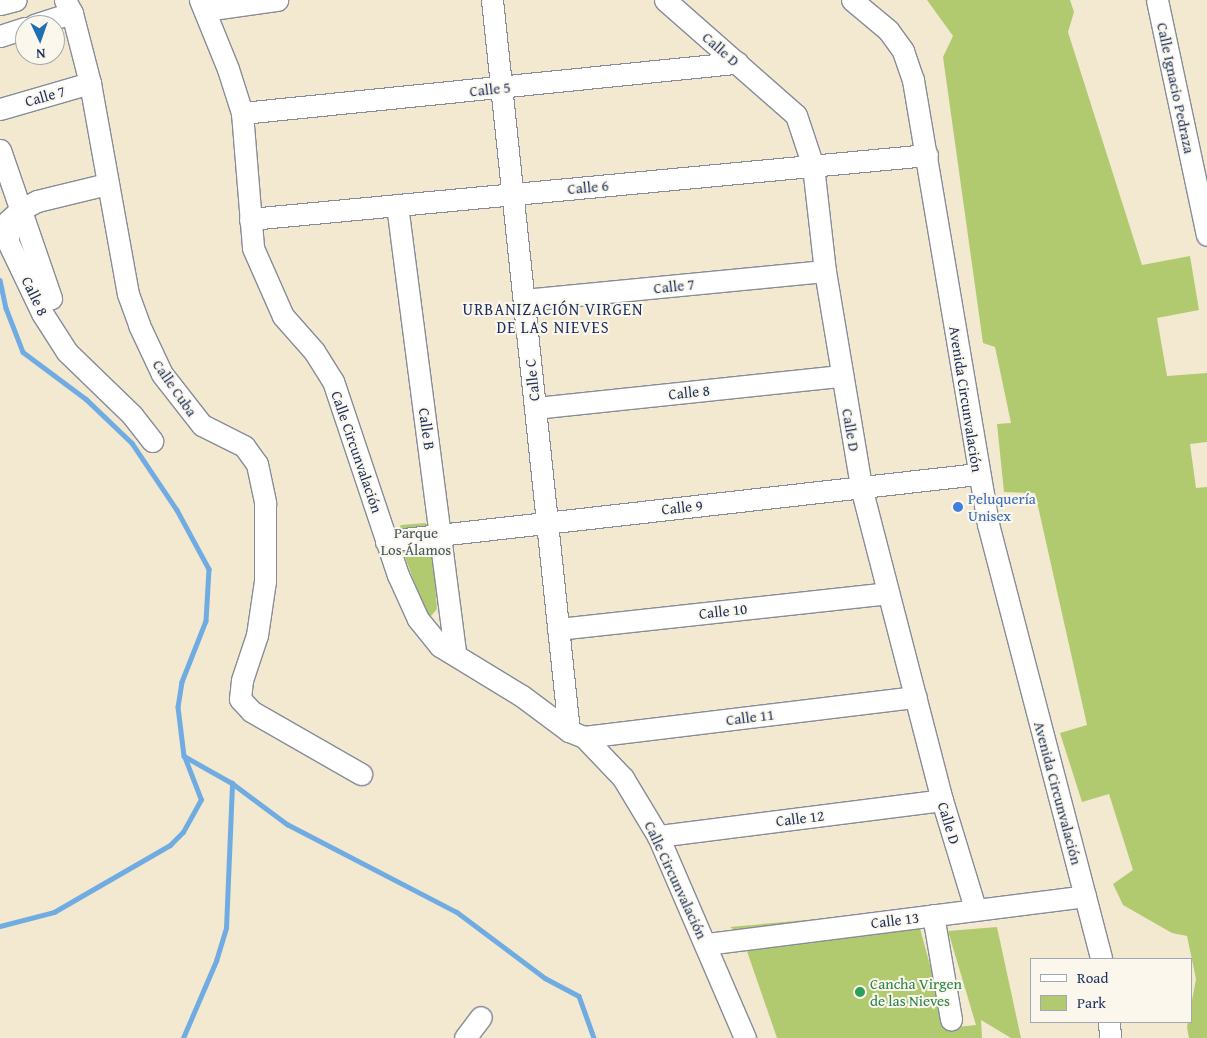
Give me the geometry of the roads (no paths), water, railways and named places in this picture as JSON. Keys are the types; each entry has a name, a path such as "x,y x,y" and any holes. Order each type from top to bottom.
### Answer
{"street":[{"path":"0,4 16,0"},
{"path":"202,5 271,0"},
{"name":"Calle C","path":"492,0 558,629 577,734"},
{"name":"Calle D","path":"665,0 796,115 813,166 825,271 861,487 942,800 975,908"},
{"name":"Avenida Circunvalación","path":"852,0 888,30 904,51 913,80 927,155 978,474 1101,958"},
{"name":"Calle Ignacio Pedraza","path":"1157,0 1207,235"},
{"name":"Calle Circunvalación","path":"202,5 242,113 253,248 283,316 314,351 332,381 386,541 418,619 440,646 455,653 577,734 623,778 658,836 745,1038"},
{"path":"52,15 68,6"},
{"name":"Calle Cuba","path":"68,6 90,83 128,294 162,374 202,425 244,446 257,464 265,504 265,581 257,635 242,680 240,700 251,711 361,774"},
{"path":"0,36 15,31"},
{"name":"Calle 5","path":"242,113 737,63"},
{"name":"Calle 7","path":"0,110 90,83"},
{"path":"0,150 56,309"},
{"name":"Calle 6","path":"250,219 927,155"},
{"path":"20,210 37,201 107,184"},
{"name":"Calle B","path":"397,205 455,653"},
{"name":"Calle 8","path":"20,210 8,221 8,242 42,313 67,352 132,415 152,441"},
{"name":"Calle 7","path":"524,300 825,271"},
{"name":"Calle 8","path":"535,408 842,376"},
{"name":"Calle 9","path":"386,541 978,474"},
{"name":"Calle 10","path":"558,629 888,593"},
{"name":"Calle 11","path":"577,734 916,696"},
{"name":"Calle 12","path":"658,836 942,800"},
{"name":"Calle 13","path":"706,944 975,908 1084,896"},
{"path":"933,915 951,1019"},
{"path":"465,1038 481,1017"},
{"path":"1109,1023 1110,1038"}],"waterway":[{"path":"0,280 6,308 23,352 86,399 132,443 177,510 209,569 206,621 182,682 178,707 184,756 232,783 287,824 457,912 545,978 579,996 594,1038"},
{"path":"0,926 54,912 170,845 183,832 201,800 184,756"},
{"path":"183,1038 216,961 226,928 232,783"}],"place":[{"name":"Peluquería Unisex","path":"958,507"},
{"name":"Cancha Virgen de las Nieves","path":"860,992"}],"district":[{"name":"URBANIZACIÓN VIRGEN DE LAS NIEVES","path":"553,318"}],"park label":[{"name":"Parque Los Álamos","path":"416,540"}]}
